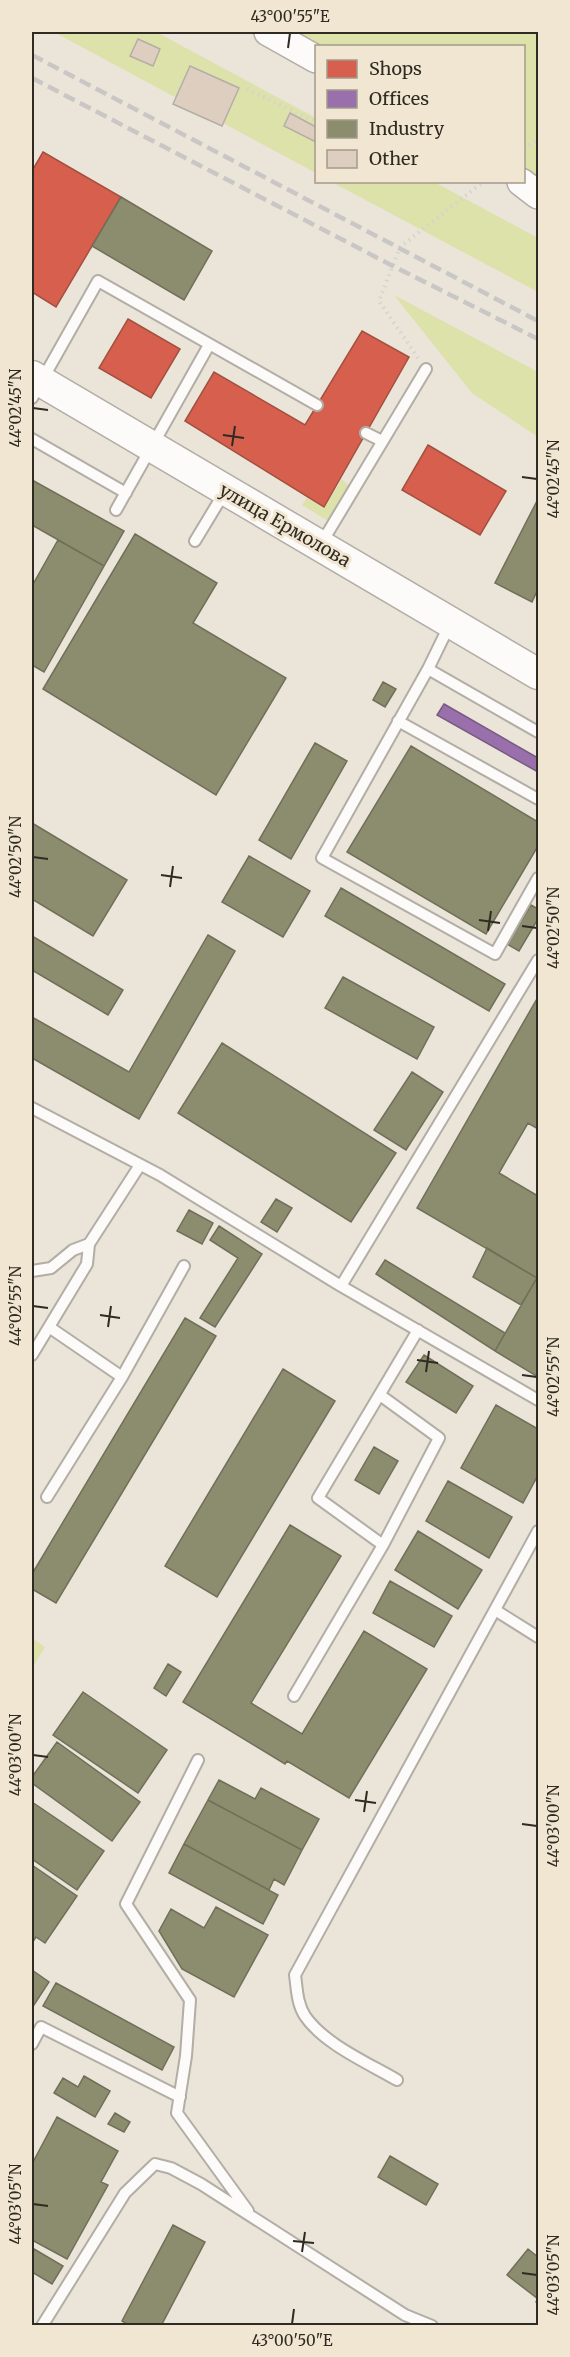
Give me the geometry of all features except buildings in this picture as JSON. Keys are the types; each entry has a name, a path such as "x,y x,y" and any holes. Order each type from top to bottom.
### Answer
{"main road":[{"name":"улица Ермолова","path":"34,385 153,447 450,623 534,668"}],"street":[{"path":"268,32 315,58"},
{"path":"522,183 538,195"}],"lane":[{"path":"34,385 98,281 317,405"},
{"path":"116,510 209,345"},
{"path":"320,545 426,369"},
{"path":"366,433 382,441"},
{"path":"32,440 126,493"},
{"path":"195,541 226,490"},
{"path":"450,623 428,669 321,858 495,954 538,878"},
{"path":"428,669 538,732"},
{"path":"398,721 538,799"},
{"path":"341,1286 538,960"},
{"path":"32,1108 140,1165 341,1286 538,1400"},
{"path":"32,1355 87,1264 89,1244 140,1165"},
{"path":"32,1270 51,1268 73,1250 89,1244"},
{"path":"47,1497 122,1377 184,1266"},
{"path":"49,1327 122,1377"},
{"path":"383,1545 318,1498 418,1330"},
{"path":"294,1696 383,1545 439,1438 380,1395"},
{"path":"397,2080 324,2037 305,2016 298,2000 295,1975 538,1531"},
{"path":"495,1610 538,1637"},
{"path":"198,1760 126,1904 190,2000 186,2056 177,2113 252,2216"},
{"path":"32,2044 41,2027 180,2097"},
{"path":"42,2325 125,2193 155,2164 171,2168 201,2184 405,2315 432,2325"}],"path":[{"path":"247,89 315,122"},
{"path":"525,148 538,139"},
{"path":"426,369 379,301 400,247 482,183"}],"green space":[{"path":"54,32 156,32 315,117 315,172"},
{"path":"298,32 538,32 538,177 525,169 525,45 320,45"},
{"path":"334,183 436,183 538,238 538,292"},
{"path":"394,295 538,372 538,437 472,393"},
{"path":"342,479 350,487 330,522 302,505 307,498 324,508"},
{"path":"32,1638 45,1647 32,1668"}],"railway":[{"path":"32,55 538,321"},
{"path":"32,78 538,339"}]}
